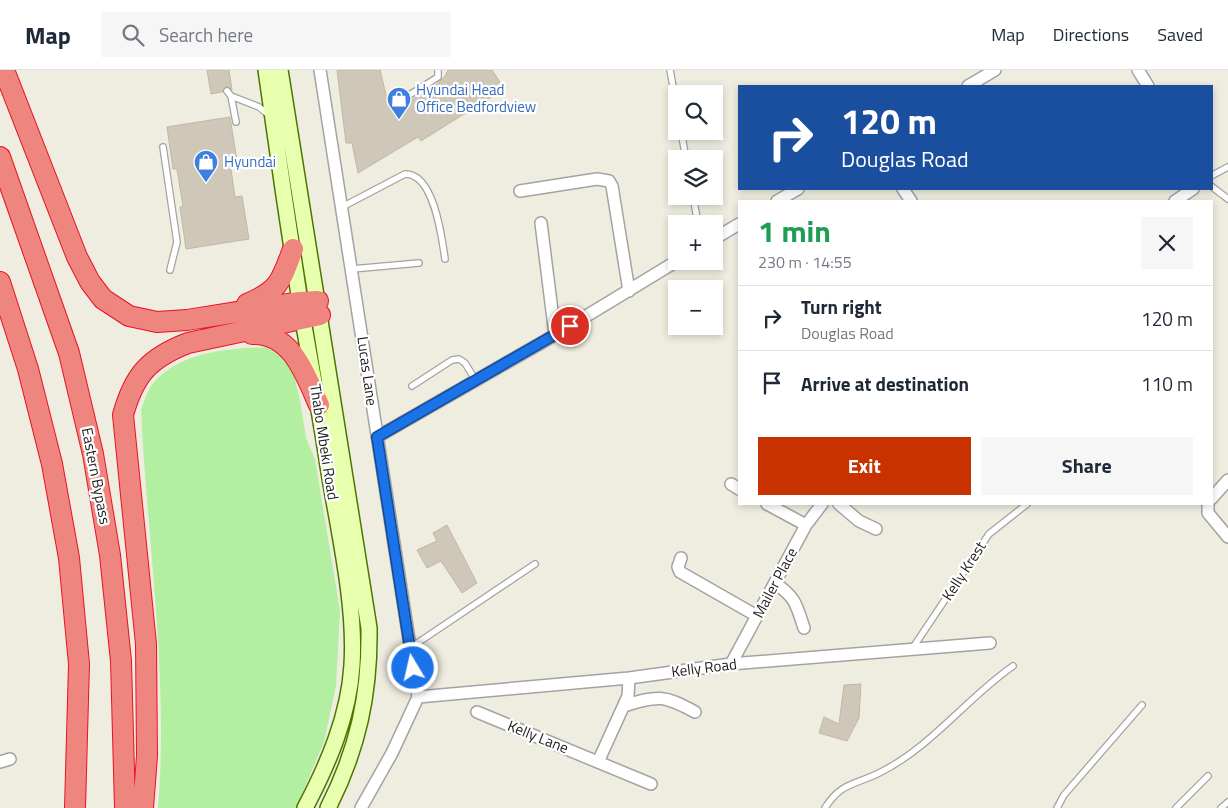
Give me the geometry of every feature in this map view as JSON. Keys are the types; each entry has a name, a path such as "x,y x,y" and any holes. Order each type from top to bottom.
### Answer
{"highway":[{"path":"4,70 77,257 90,282 103,299 129,316 157,322 187,320 222,314 310,310"},
{"name":"Eastern Bypass","path":"0,157 69,352 93,454 110,555 121,661 125,808"},
{"path":"222,314 266,296 273,290 283,276 293,249"},
{"path":"0,282 28,370 52,464 68,558 79,664 75,808"},
{"path":"143,808 147,756 146,644 123,415 129,392 142,373 159,356 188,342 221,336 310,310"},
{"path":"221,336 259,334 277,339 301,364 319,405"}],"main road":[{"name":"Thabo Mbeki Road","path":"266,70 293,249 310,310 369,628 370,662 356,745 328,808"},
{"name":"Thabo Mbeki Road","path":"280,70 294,161 319,405 352,626 352,666 348,697 337,735 322,775 305,808"}],"street":[{"name":"Lucas Lane","path":"320,70 418,697"},
{"path":"970,85 994,70"},
{"path":"1138,70 1147,85"},
{"path":"520,192 597,180 609,181 612,186 629,290"},
{"path":"779,200 796,190"},
{"path":"1176,200 1192,190"},
{"path":"541,223 555,335"},
{"path":"723,234 738,225"},
{"path":"377,437 555,335 668,267"},
{"path":"1213,497 1228,480"},
{"path":"769,505 806,525"},
{"name":"Mailer Place","path":"731,664 806,525 821,505"},
{"path":"839,505 859,521 876,529"},
{"path":"1208,505 1208,513 1228,537"},
{"path":"682,558 678,567 680,572 757,616"},
{"path":"775,583 790,594 794,600 804,628"},
{"name":"Kelly Road","path":"418,697 629,678 731,664 990,643"},
{"path":"598,762 628,696 629,678"},
{"path":"361,808 392,753 418,697"},
{"path":"624,706 658,697 675,701 695,712"},
{"name":"Kelly Lane","path":"477,712 651,784"}],"lane":[{"path":"404,99 438,77 438,70"},
{"path":"670,70 673,85"},
{"path":"236,122 229,93 259,107 273,118"},
{"path":"163,147 177,242 170,270"},
{"path":"1213,175 1228,166"},
{"path":"342,207 405,174 411,174 418,179 436,209 445,259"},
{"path":"1213,188 1228,199"},
{"path":"352,269 419,263"},
{"path":"412,386 452,360 460,359 465,362 476,381"},
{"name":"Kelly Krest","path":"912,649 988,534 1025,505"},
{"path":"410,648 535,564"},
{"path":"825,808 833,795 840,789 879,773 911,754 996,678 1013,666"},
{"path":"1057,808 1064,795 1142,706"},
{"path":"1176,808 1208,776"},
{"path":"1221,808 1228,802"}],"green space":[{"path":"273,347 291,362 306,438 315,459 340,611 336,686 324,742 296,808 158,808 161,759 159,659 141,409 155,381 180,363 195,357 226,350"}],"building":[{"path":"207,70 229,70 232,90 226,86 222,92 211,94"},
{"name":"Hyundai Head Office Bedfordview","path":"337,70 380,70 387,99 393,103 405,104 436,85 448,70 492,70 500,82 492,88 496,94 421,141 418,137 358,173 352,143 346,143"},
{"name":"Hyundai","path":"230,117 237,161 230,162 235,197 242,196 249,239 186,249 180,207 183,206 177,169 173,169 167,127"},
{"path":"447,525 477,583 462,593 441,561 427,568 417,550 437,541 433,533"},
{"path":"861,684 859,718 847,741 819,733 824,717 839,724 844,685"}],"place":[{"name":"Hyundai Head Office Bedfordview","path":"399,120"},
{"name":"Hyundai","path":"206,183"}],"route":[{"path":"413,668 377,437 570,326"}]}
